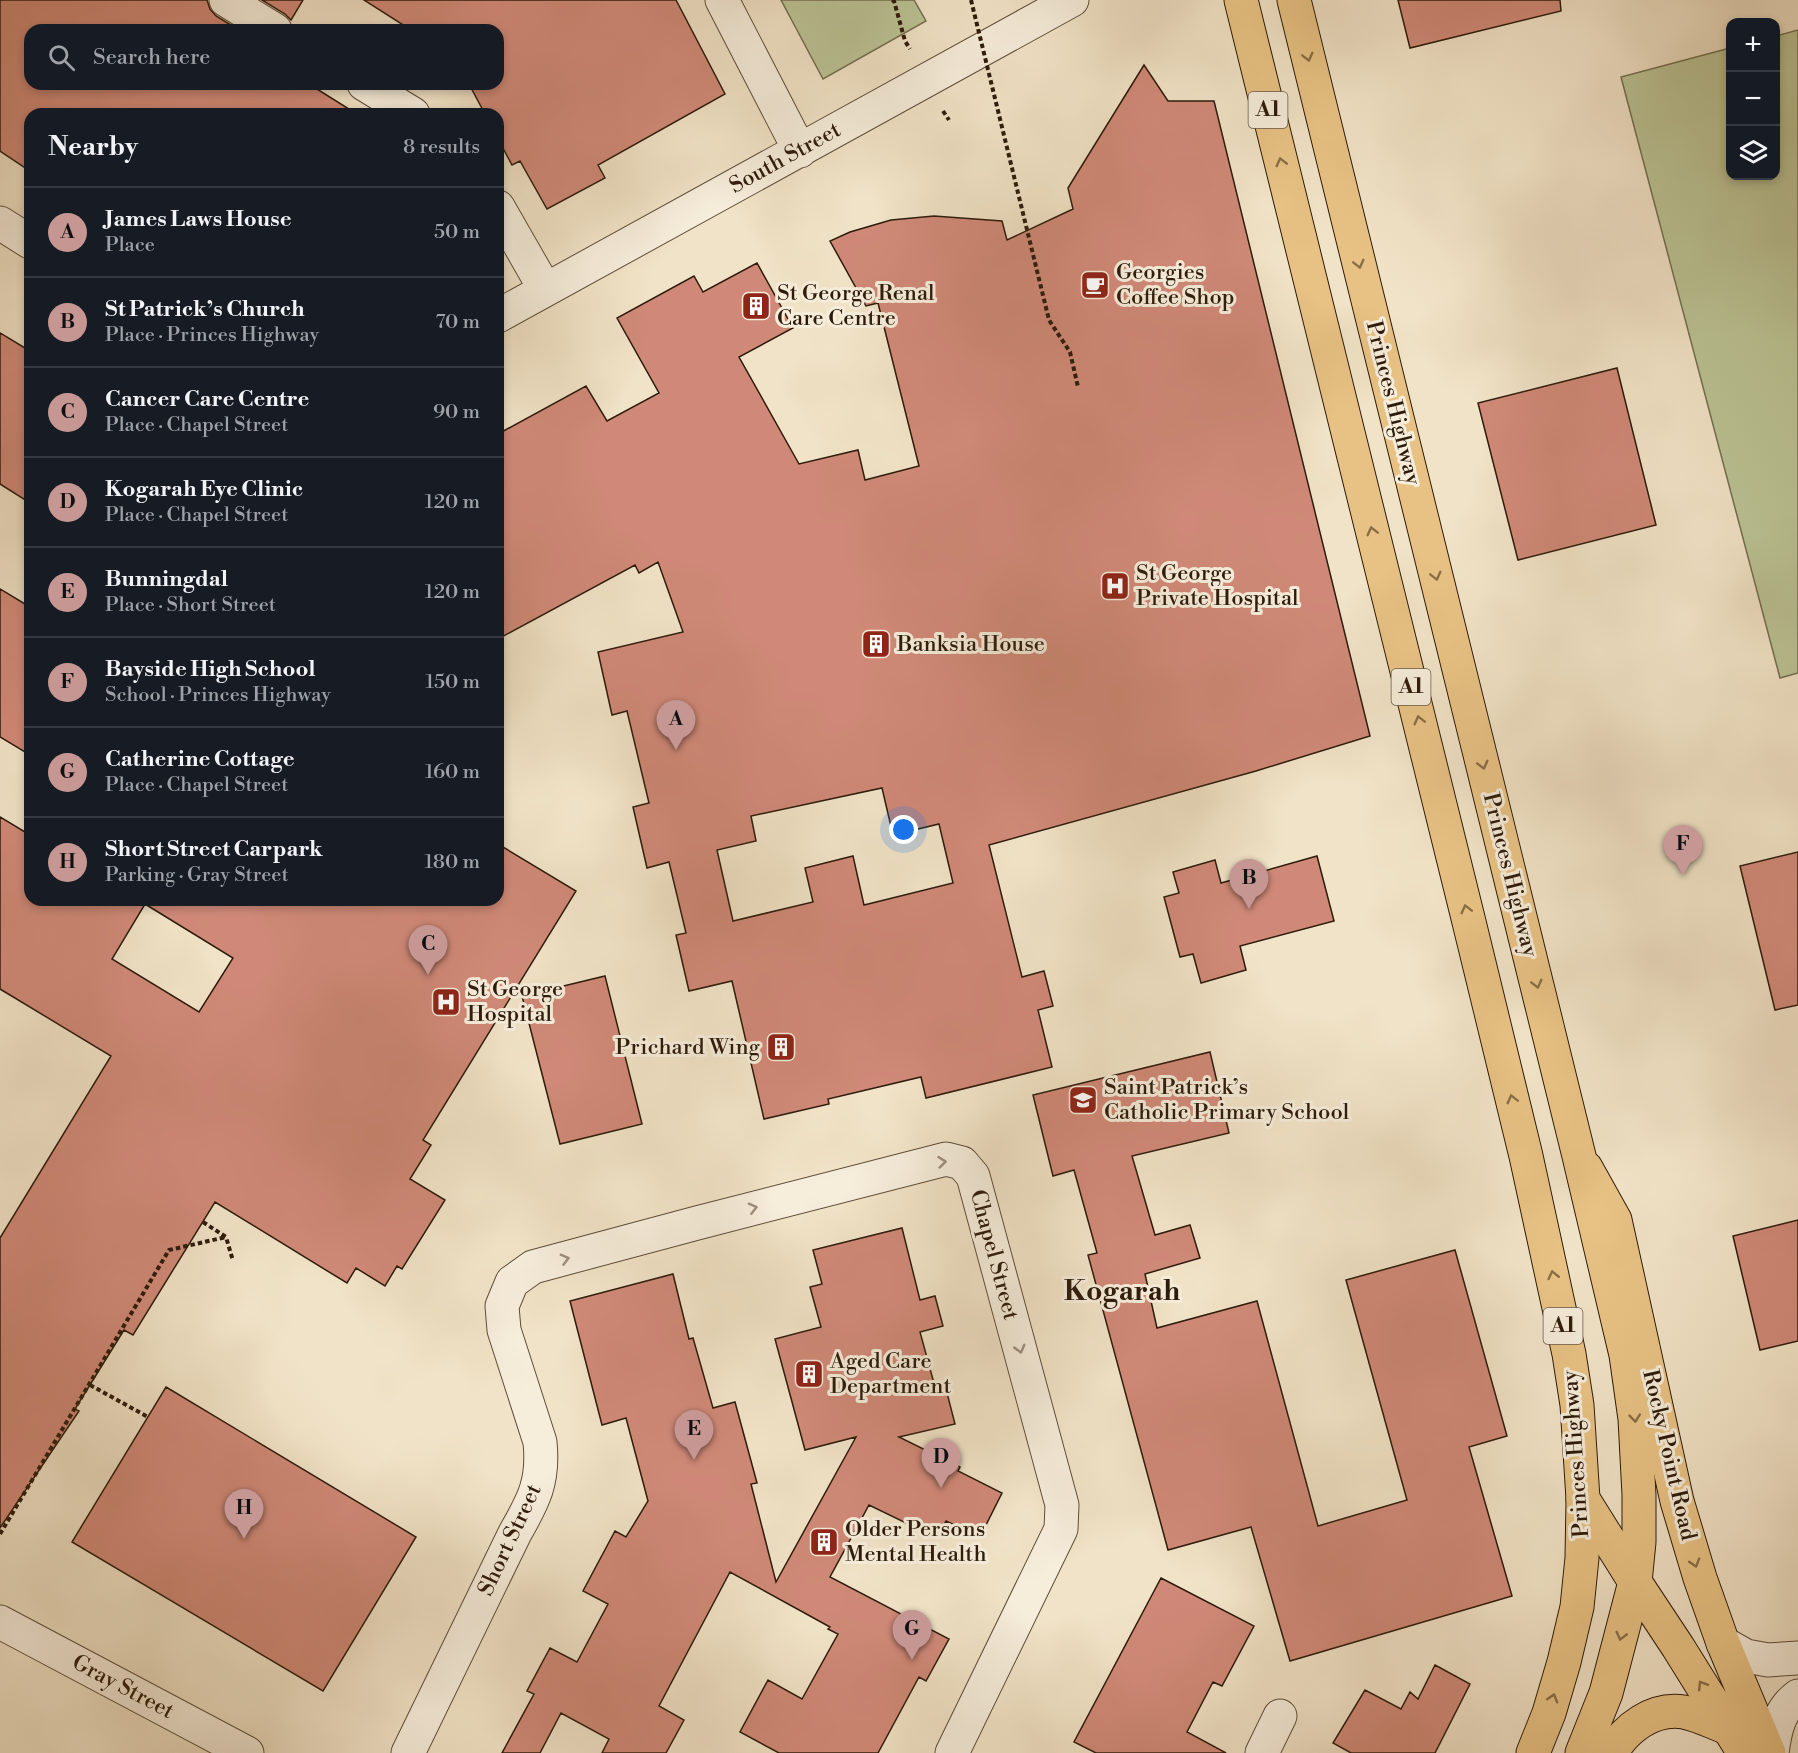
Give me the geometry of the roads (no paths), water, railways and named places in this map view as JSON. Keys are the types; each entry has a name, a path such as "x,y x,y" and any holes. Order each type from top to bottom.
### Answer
{"main road":[{"name":"Princes Highway","path":"1241,0 1526,1156 1569,1354 1577,1405 1583,1499 1582,1558 1577,1607 1564,1662 1549,1713 1533,1753"},
{"name":"Princes Highway","path":"1294,0 1579,1156 1626,1356 1635,1419 1640,1495 1635,1582 1606,1693 1582,1753"},
{"name":"Rocky Point Road","path":"1579,1156 1615,1220 1677,1501 1700,1578 1723,1643 1770,1753"},
{"path":"1583,1499 1736,1741"},
{"path":"1611,1753 1627,1731 1645,1718 1664,1713 1683,1712 1736,1741"}],"street":[{"path":"226,0 265,24"},
{"path":"722,0 800,151"},
{"name":"South Street","path":"504,313 1072,0"},
{"path":"374,90 403,108"},
{"path":"504,217 545,289"},
{"path":"0,223 24,238"},
{"name":"Chapel Street","path":"512,1282 533,1267 697,1223 946,1160 962,1163 973,1176 1062,1505 1061,1529 952,1753"},
{"name":"Short Street","path":"408,1753 537,1491 542,1458 540,1442 504,1330 502,1306 512,1282"},
{"name":"Gray Street","path":"0,1622 247,1753"},
{"path":"1723,1643 1746,1656 1767,1660 1798,1658"},
{"path":"1770,1753 1781,1714 1798,1696"},
{"path":"1262,1753 1280,1716"}],"place":[{"name":"Georgies Coffee Shop","path":"1095,285"},
{"name":"St George Renal Care Centre","path":"756,306"},
{"name":"St George Private Hospital","path":"1115,586"},
{"name":"Banksia House","path":"876,644"},
{"name":"James Laws House","path":"676,750"},
{"name":"Bayside High School","path":"1683,875"},
{"name":"St Patrick’s Church","path":"1249,909"},
{"name":"Cancer Care Centre","path":"428,975"},
{"name":"St George Hospital","path":"446,1002"},
{"name":"Prichard Wing","path":"781,1047"},
{"name":"Saint Patrick’s Catholic Primary School","path":"1083,1100"},
{"name":"Aged Care Department","path":"809,1374"},
{"name":"Bunningdal","path":"694,1460"},
{"name":"Kogarah Eye Clinic","path":"941,1488"},
{"name":"Short Street Carpark","path":"244,1539"},
{"name":"Older Persons Mental Health","path":"824,1542"},
{"name":"Catherine Cottage","path":"912,1660"}],"district":[{"name":"Kogarah","path":"1122,1291"}]}
